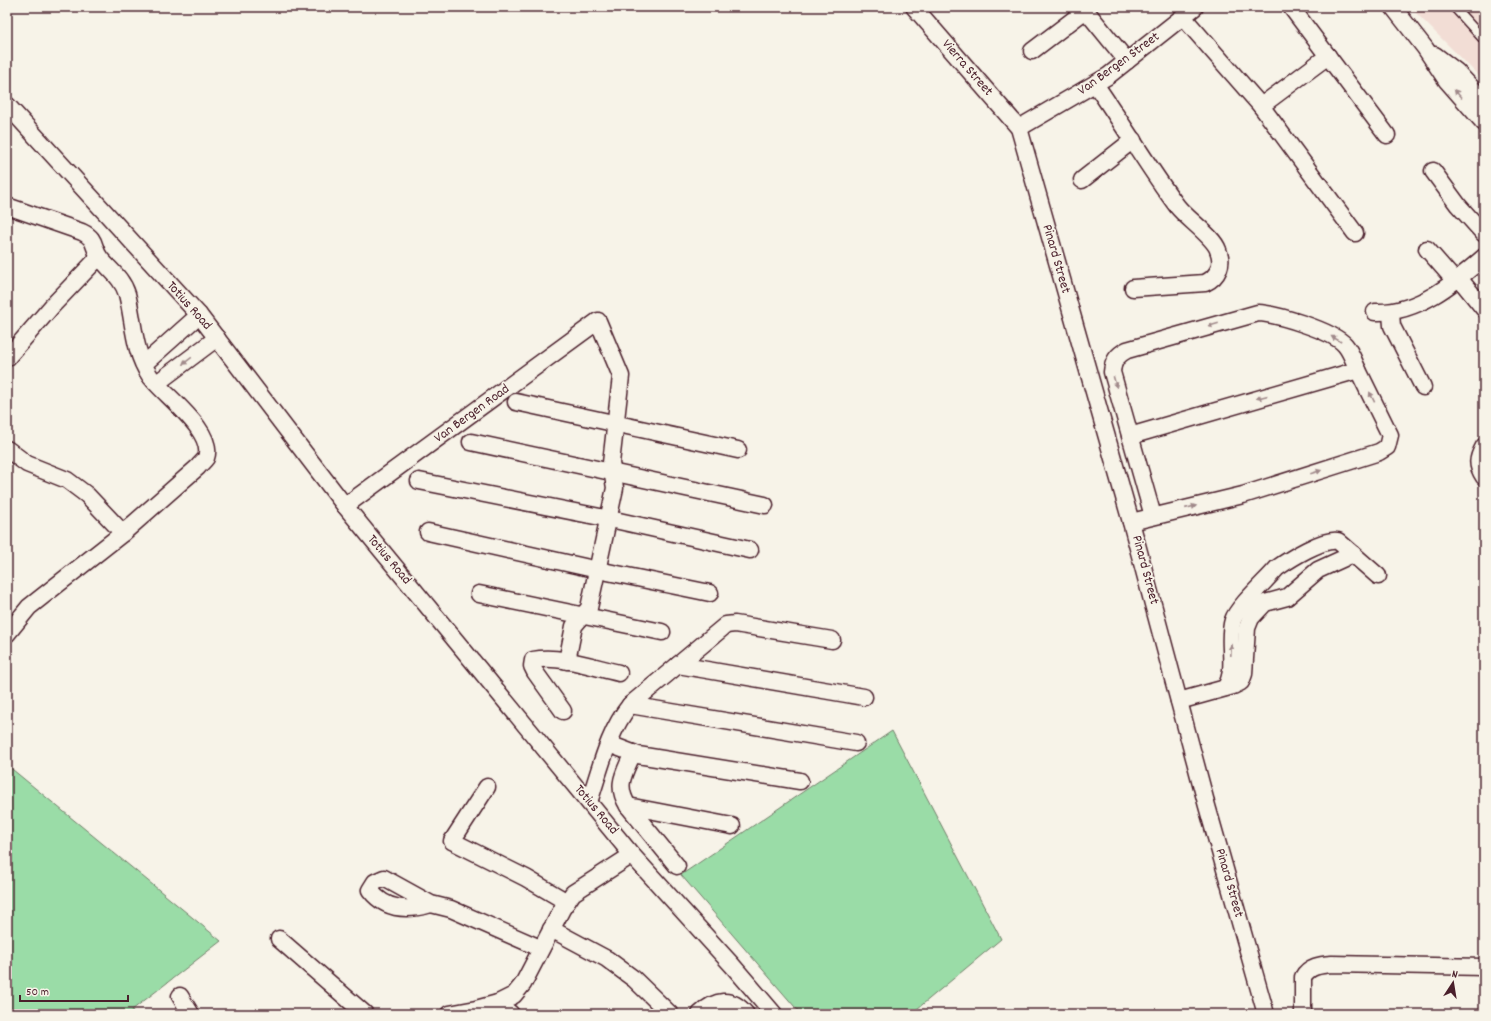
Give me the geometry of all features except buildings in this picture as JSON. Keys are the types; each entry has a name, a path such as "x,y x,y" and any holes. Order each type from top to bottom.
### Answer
{"street":[{"name":"Vierra Street","path":"914,7 1019,128"},
{"path":"1291,7 1387,135"},
{"path":"1393,7 1425,48 1447,81 1484,123"},
{"path":"1032,51 1085,9 1127,61"},
{"name":"Van Bergen Street","path":"1019,128 1095,84 1189,12"},
{"path":"1189,12 1355,233"},
{"path":"1425,48 1456,71 1484,101"},
{"path":"1261,106 1328,56"},
{"path":"1095,84 1178,206 1218,248 1220,257 1217,274 1213,279 1205,283 1133,288"},
{"name":"Totius Road","path":"8,108 199,315 345,506 632,855 732,965 774,1014"},
{"name":"Pinard Street","path":"1019,128 1132,522 1179,701 1266,1014"},
{"path":"1082,180 1133,140"},
{"path":"1433,171 1458,205 1484,234"},
{"path":"7,206 87,234 92,238 99,257 120,280 124,289 134,334 144,364 150,376 183,410 206,442 206,458 123,533 29,607 7,634"},
{"path":"1427,249 1484,309"},
{"path":"7,358 53,305 99,257"},
{"path":"1375,312 1391,313 1420,304 1457,280 1484,257"},
{"path":"1132,522 1243,495 1383,450 1390,441 1390,435 1345,345 1339,340 1320,331 1270,313 1258,313 1120,353 1116,359 1112,372 1153,516"},
{"path":"1391,313 1392,326 1423,388"},
{"path":"144,364 199,315"},
{"name":"Van Bergen Road","path":"345,506 598,321 620,376 616,425"},
{"path":"157,384 217,338"},
{"path":"1130,436 1358,370"},
{"path":"516,402 616,425 738,450"},
{"path":"567,661 574,626 584,616 588,608 610,519 615,488 615,479 612,472 611,463 616,425"},
{"path":"471,442 765,505"},
{"path":"1484,446 1478,456 1477,462 1484,477"},
{"path":"7,449 27,464 67,480 87,495 123,533"},
{"path":"419,481 610,519 750,550"},
{"path":"428,532 710,593"},
{"path":"1225,688 1230,677 1233,620 1258,589 1284,562 1325,542 1338,541 1378,576"},
{"path":"1179,701 1237,684 1243,678 1247,628 1251,618 1268,601 1287,597 1318,570 1353,554"},
{"path":"1258,589 1268,601"},
{"path":"479,594 662,632"},
{"path":"589,802 609,744 622,715 630,705 726,625 735,624 832,640"},
{"path":"563,711 532,666 534,660 543,659 567,661 619,673"},
{"path":"678,665 864,697"},
{"path":"630,705 856,743"},
{"path":"609,744 633,753 800,781"},
{"path":"633,753 623,777 621,795 628,806 677,866"},
{"path":"487,787 452,841 526,878 567,902"},
{"path":"628,806 732,826"},
{"path":"449,1014 498,1003 514,995 523,984 540,948 573,893 632,855"},
{"path":"431,904 451,909 540,948"},
{"path":"551,929 607,959 634,979 670,1014"},
{"path":"279,939 365,1014"},
{"path":"1303,1014 1303,977 1311,968 1318,966 1332,964 1484,967"},
{"path":"180,996 191,1014"},
{"path":"700,1014 708,1006 718,1001 734,1005 746,1014"},
{"path":"498,1003 511,1014"}],"lane":[{"path":"1454,7 1484,40"}],"shaded area":[{"path":"1410,7 1484,7 1484,81"}],"green space":[{"path":"892,731 1001,939 911,1014 801,1014 681,875"},
{"path":"7,765 221,941 132,1010 134,1014 7,1014"}]}
